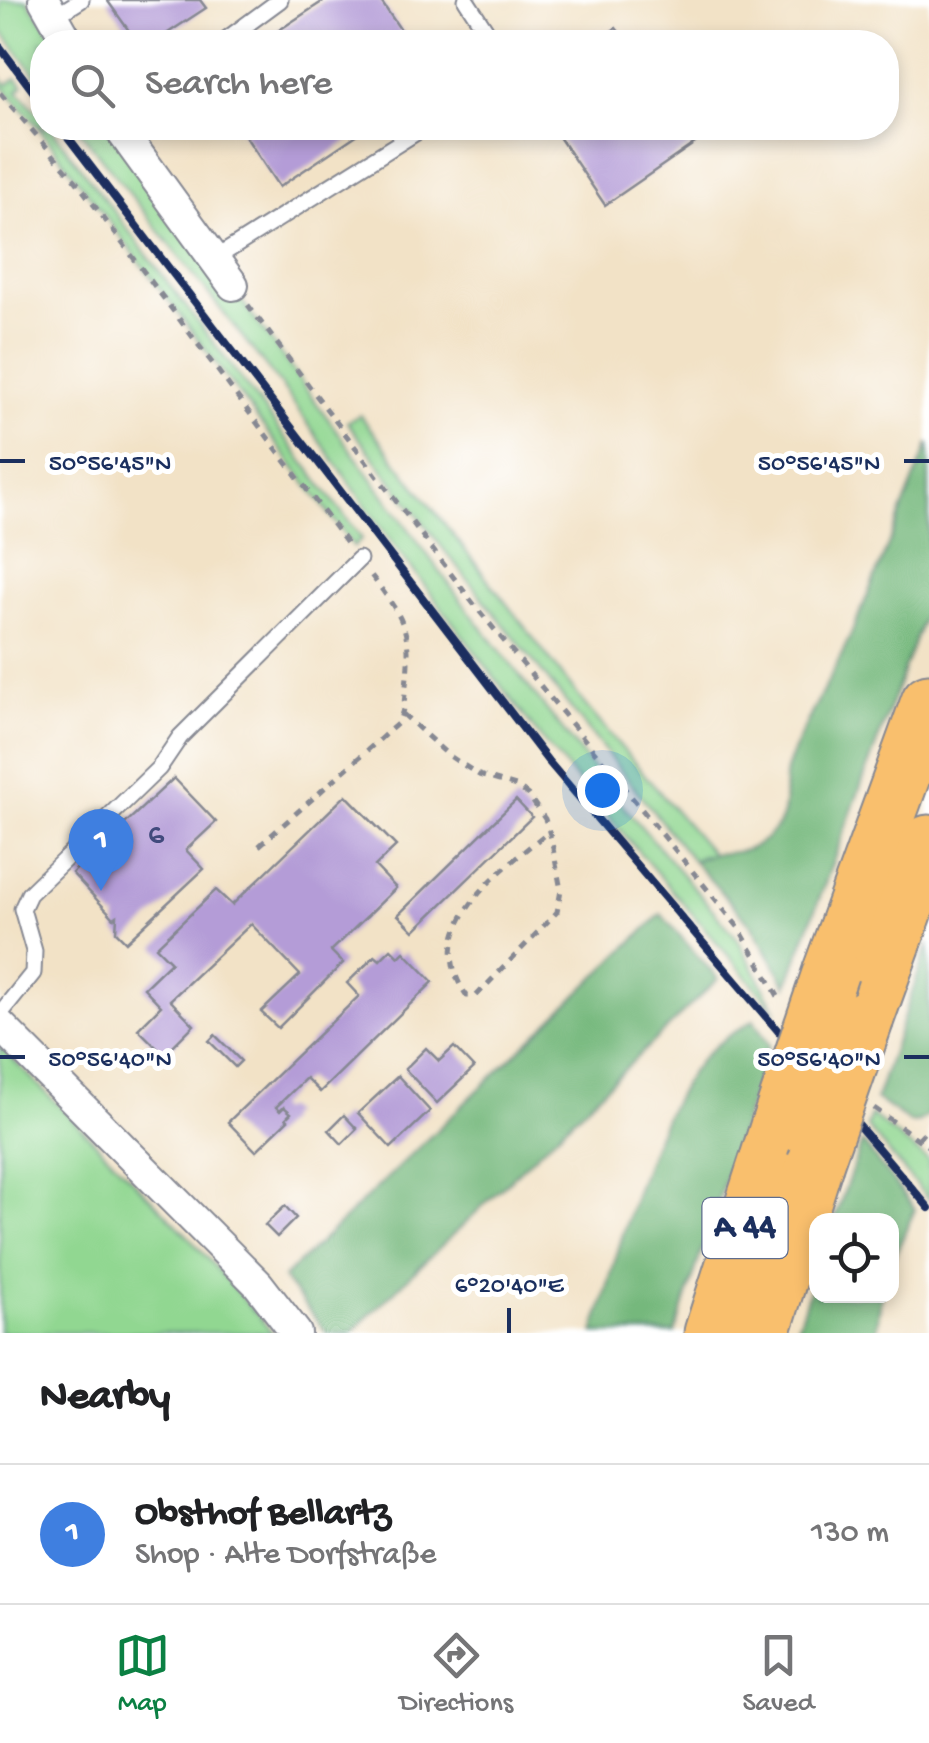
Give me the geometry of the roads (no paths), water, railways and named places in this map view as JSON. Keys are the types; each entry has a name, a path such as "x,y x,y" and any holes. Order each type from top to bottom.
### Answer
{"highway":[{"name":"A 44","path":"712,1333 831,971 929,702"},
{"name":"A 44","path":"762,1333 815,1164 929,843"}],"street":[{"path":"129,140 233,285"},
{"path":"0,1025 258,1284 296,1333"}],"lane":[{"path":"55,20 81,0"},
{"path":"239,30 280,0"},
{"path":"466,0 485,30"},
{"path":"214,260 404,140"},
{"path":"0,1014 33,973 34,950 22,910 29,894 147,780 180,736 359,559"}],"railway":[{"path":"0,47 30,87"},
{"path":"70,140 548,761 929,1208"}],"place":[{"name":"Obsthof Bellartz","path":"101,891"}]}
